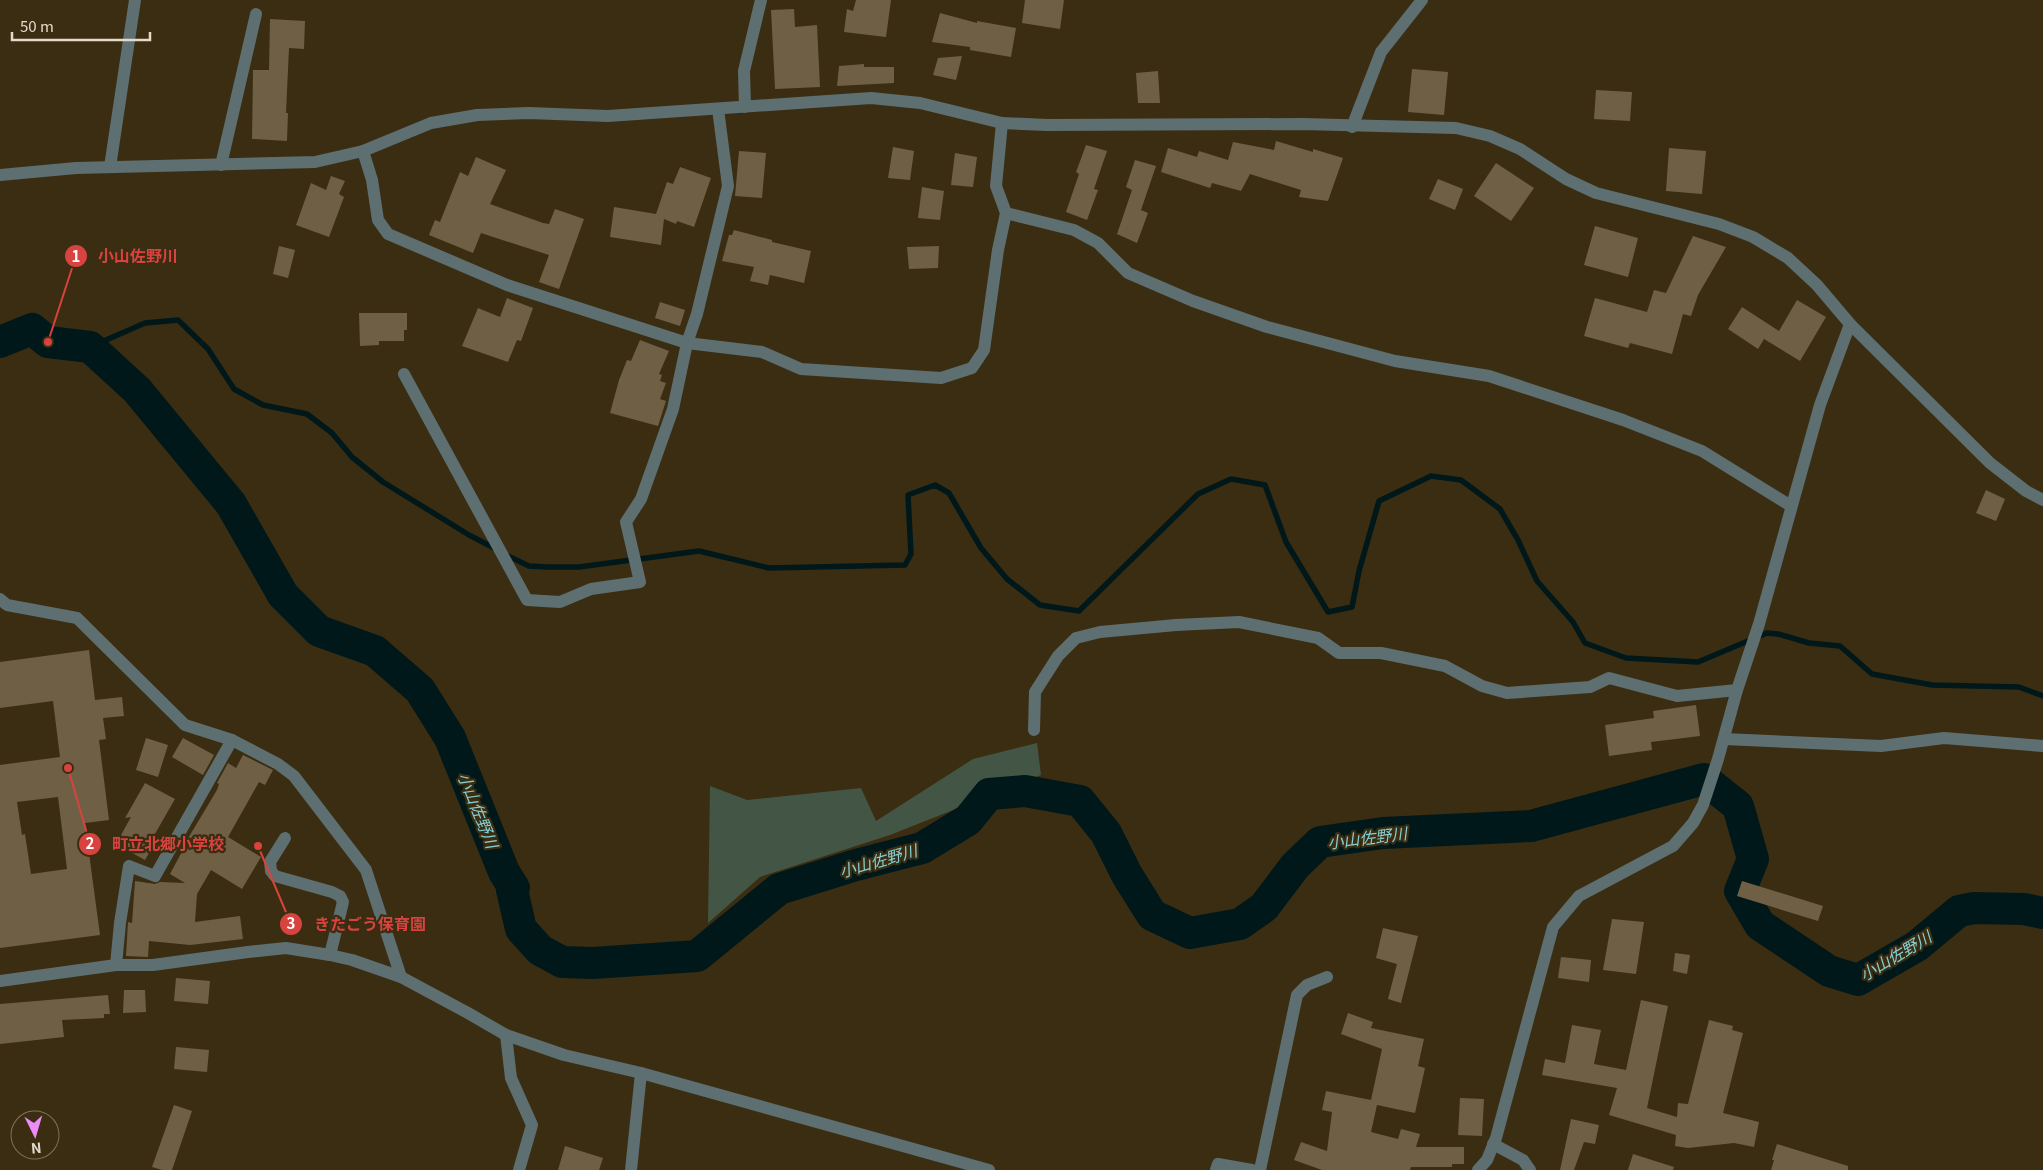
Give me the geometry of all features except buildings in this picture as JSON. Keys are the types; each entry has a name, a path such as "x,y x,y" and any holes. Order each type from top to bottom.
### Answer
{"street":[{"path":"110,168 135,0"},
{"path":"745,107 744,70 761,0"},
{"path":"1352,127 1381,52 1422,0"},
{"path":"221,165 256,14"},
{"path":"0,174 76,168 316,162 363,152 431,123 477,115 529,113 608,116 871,98 920,103 1002,123 1047,125 1303,124 1352,127 1456,128 1490,136 1520,149 1566,179 1596,193 1719,224 1745,234 1788,258 1817,285 1850,324 1990,463 2026,492 2043,500"},
{"path":"404,374 527,600 560,602 591,589 640,582 626,522 641,499 673,409 687,343 697,314 728,186 718,108"},
{"path":"363,152 372,180 378,220 388,234 507,285 687,343 762,352 801,369 941,378 972,368 984,350 998,250 1006,213 996,186 1002,123"},
{"path":"1006,213 1074,230 1098,243 1128,273 1193,301 1267,327 1395,361 1489,376 1623,420 1702,451 1791,506"},
{"path":"1478,1170 1487,1160 1494,1144 1553,927 1579,896 1672,846 1693,823 1703,805 1737,690 1759,624 1820,405 1850,324"},
{"path":"0,599 8,605 77,618 185,725 232,740 278,764 294,776 366,870 401,977"},
{"path":"1034,730 1035,692 1058,656 1076,638 1100,632 1176,625 1239,622 1318,638 1339,653 1381,653 1445,666 1482,686 1507,693 1590,688 1609,678 1677,696 1737,690"},
{"path":"1724,739 1881,746 1944,738 2043,746"},
{"path":"116,966 120,923 129,866 155,876 232,740"},
{"path":"284,838 270,862 271,871 275,876 332,892 340,896 343,902 330,955"},
{"path":"0,981 116,966 153,965 286,948 330,955 352,960 401,977 468,1012 506,1036 564,1055 641,1073 989,1170"},
{"path":"1260,1170 1296,995 1307,985 1327,977"},
{"path":"506,1036 511,1078 532,1125 519,1170"},
{"path":"631,1170 641,1073"},
{"path":"1494,1144 1523,1160 1530,1170"},
{"path":"1216,1170 1218,1164 1252,1170"}],"green space":[{"path":"1037,743 1041,775 890,835 760,877 708,923 710,786 747,800 861,788 876,821 973,759"}],"waterway":[{"path":"90,347 145,323 178,320 208,349 234,389 263,405 307,414 332,433 352,457 383,482 469,535 496,549"},
{"name":"小山佐野川","path":"0,342 32,329 48,342 90,347 137,390 231,504 283,595 319,631 375,651 420,690 450,738 504,872 514,888 512,890 521,929 540,950 562,962 593,963 697,956 779,889 856,865 922,848 968,820 989,794 1025,791 1080,801 1106,833 1127,875 1152,915 1190,933 1240,924 1264,907 1295,866 1320,842 1383,833 1531,826 1704,779 1738,806 1753,859 1740,891 1760,925 1829,971 1858,980 1917,946 1959,911 1974,908 2024,909 2043,913"},
{"path":"506,555 529,566 547,567 579,567 699,551 769,568 905,565 911,554 908,495 935,485 949,493 981,548 1007,579 1040,605 1079,611 1198,494 1231,479 1265,485 1286,542 1328,612 1352,607 1359,571 1379,501 1431,476 1461,480 1500,509 1518,540 1537,581 1573,622 1585,643 1626,658 1698,662 1767,633 1778,634 1809,643 1840,646 1872,674 1932,685 2019,687 2043,696"}],"place":[{"name":"小山佐野川","path":"48,342"},
{"name":"町立北郷小学校","path":"68,768"},
{"name":"きたごう保育園","path":"258,846"}]}
